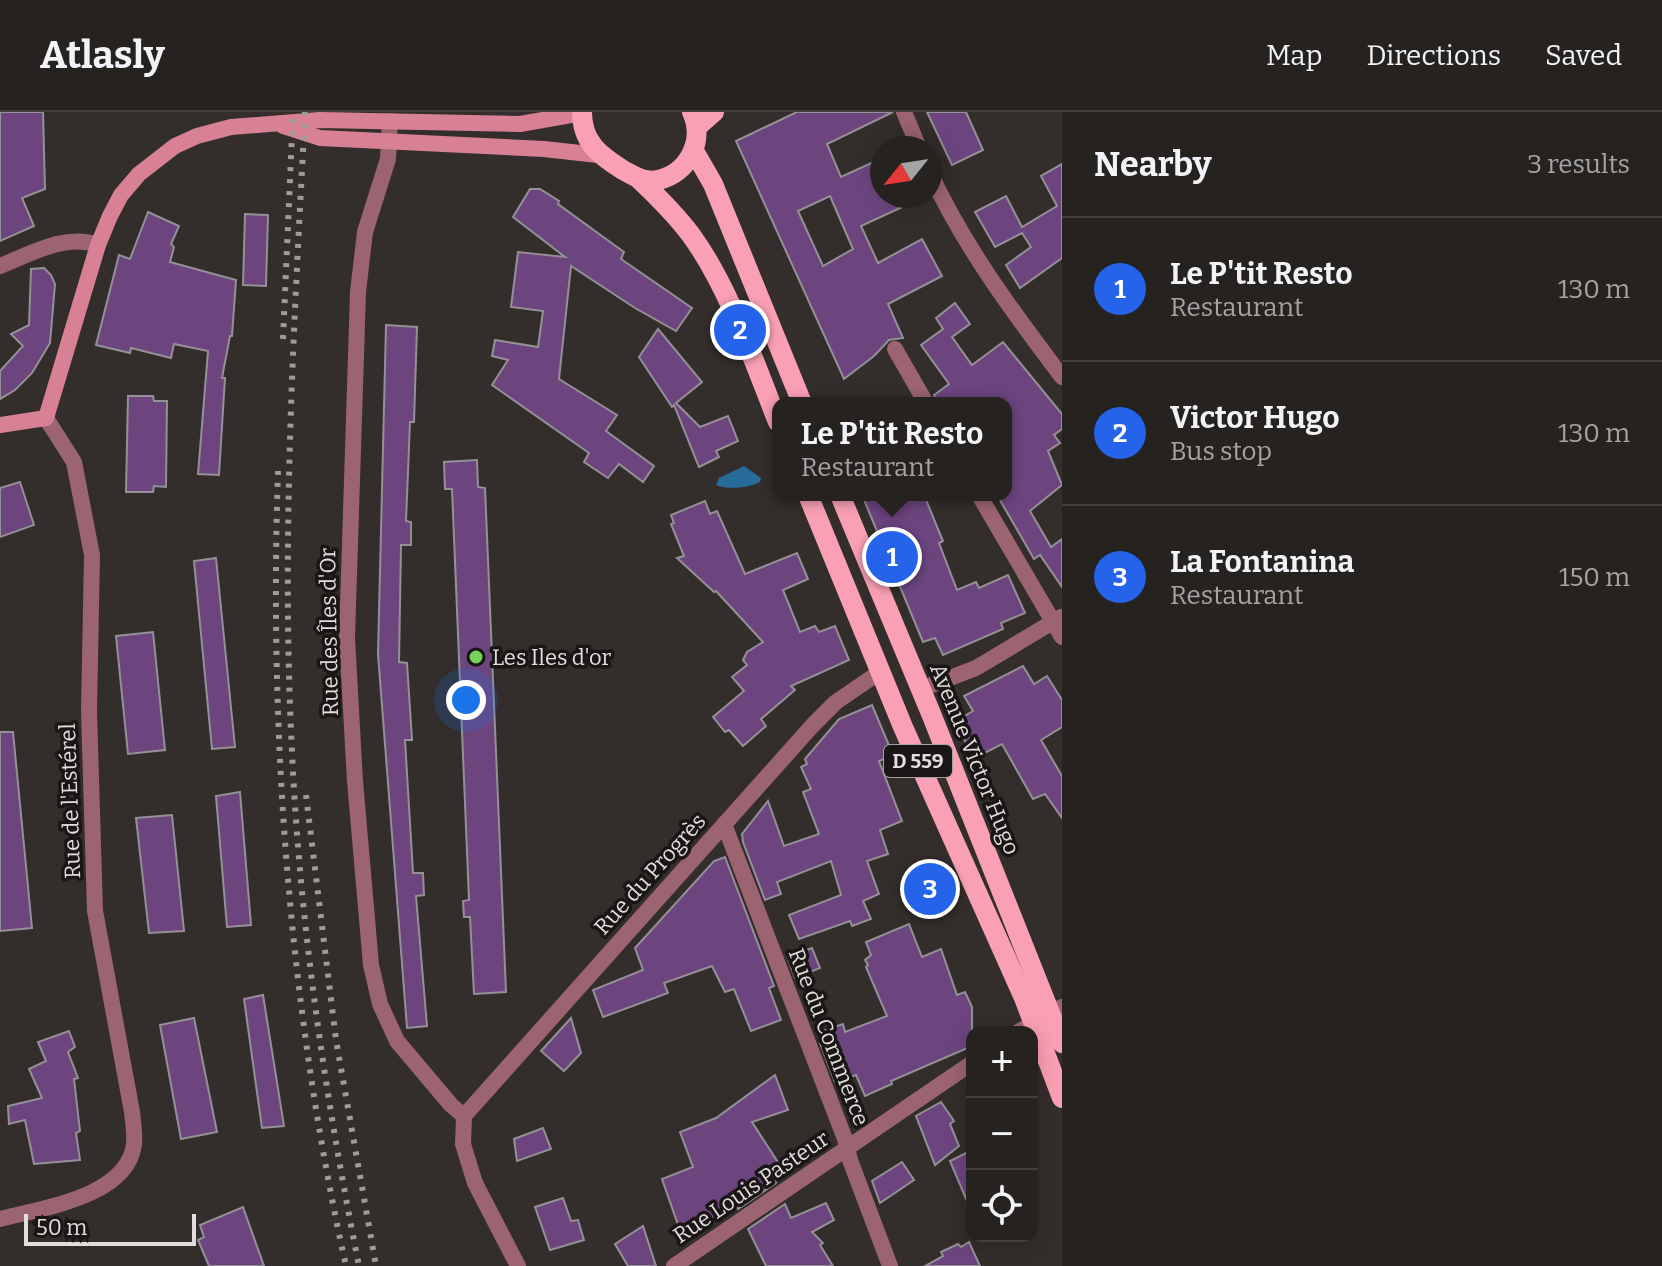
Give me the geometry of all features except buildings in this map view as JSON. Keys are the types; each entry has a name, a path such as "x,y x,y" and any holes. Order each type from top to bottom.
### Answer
{"main road":[{"path":"0,425 46,418 98,245 121,195 139,174 175,146 197,136 231,127 320,120 520,124 582,112 586,135 598,155"},
{"path":"714,112 695,119 694,151 713,184 800,397"},
{"path":"274,123 320,138 544,149 598,155 640,180 672,211 707,260 772,407"},
{"path":"640,180 657,180 672,173 684,165 694,151"},
{"name":"D 559","path":"810,501 880,672 1013,972 1026,1026"},
{"name":"Avenue Victor Hugo","path":"843,501 1057,1010 1062,1043"},
{"name":"D 559","path":"1038,1051 1062,1098"}],"street":[{"path":"904,112 914,136"},
{"name":"Rue des Îles d'Or","path":"390,121 388,159 365,232 358,292 348,607 355,781 371,965 380,1004 397,1041 464,1116"},
{"path":"942,197 995,287 1062,377"},
{"path":"0,266 61,242 84,240 98,245"},
{"path":"895,349 923,397"},
{"name":"Rue de l'Estérel","path":"0,1219 87,1196 110,1182 125,1164 134,1145 132,1112 95,911 89,711 92,555 74,462 46,418"},
{"path":"983,501 1058,619 1062,637"},
{"path":"921,689 976,668 1058,619"},
{"name":"Rue du Progrès","path":"464,1116 836,702 880,672"},
{"name":"Rue du Commerce","path":"724,824 890,1266"},
{"path":"1029,1026 1057,1010"},
{"name":"Rue Louis Pasteur","path":"674,1266 966,1067"},
{"path":"464,1116 463,1144 475,1183 518,1266"}],"water":[{"path":"744,466 761,478 760,482 738,488 716,485 719,478"}],"railway":[{"path":"283,339 293,112"},
{"path":"305,112 288,512 292,752 301,881 316,1010 335,1138 359,1266"},
{"path":"278,471 277,669 287,870 310,1070 346,1266"},
{"path":"306,795 336,1040 376,1266"}],"place":[{"name":"Victor Hugo","path":"740,330"},
{"name":"Le P'tit Resto","path":"892,557"},
{"name":"Les Iles d'or","path":"476,657"},
{"name":"La Fontanina","path":"930,889"}]}
